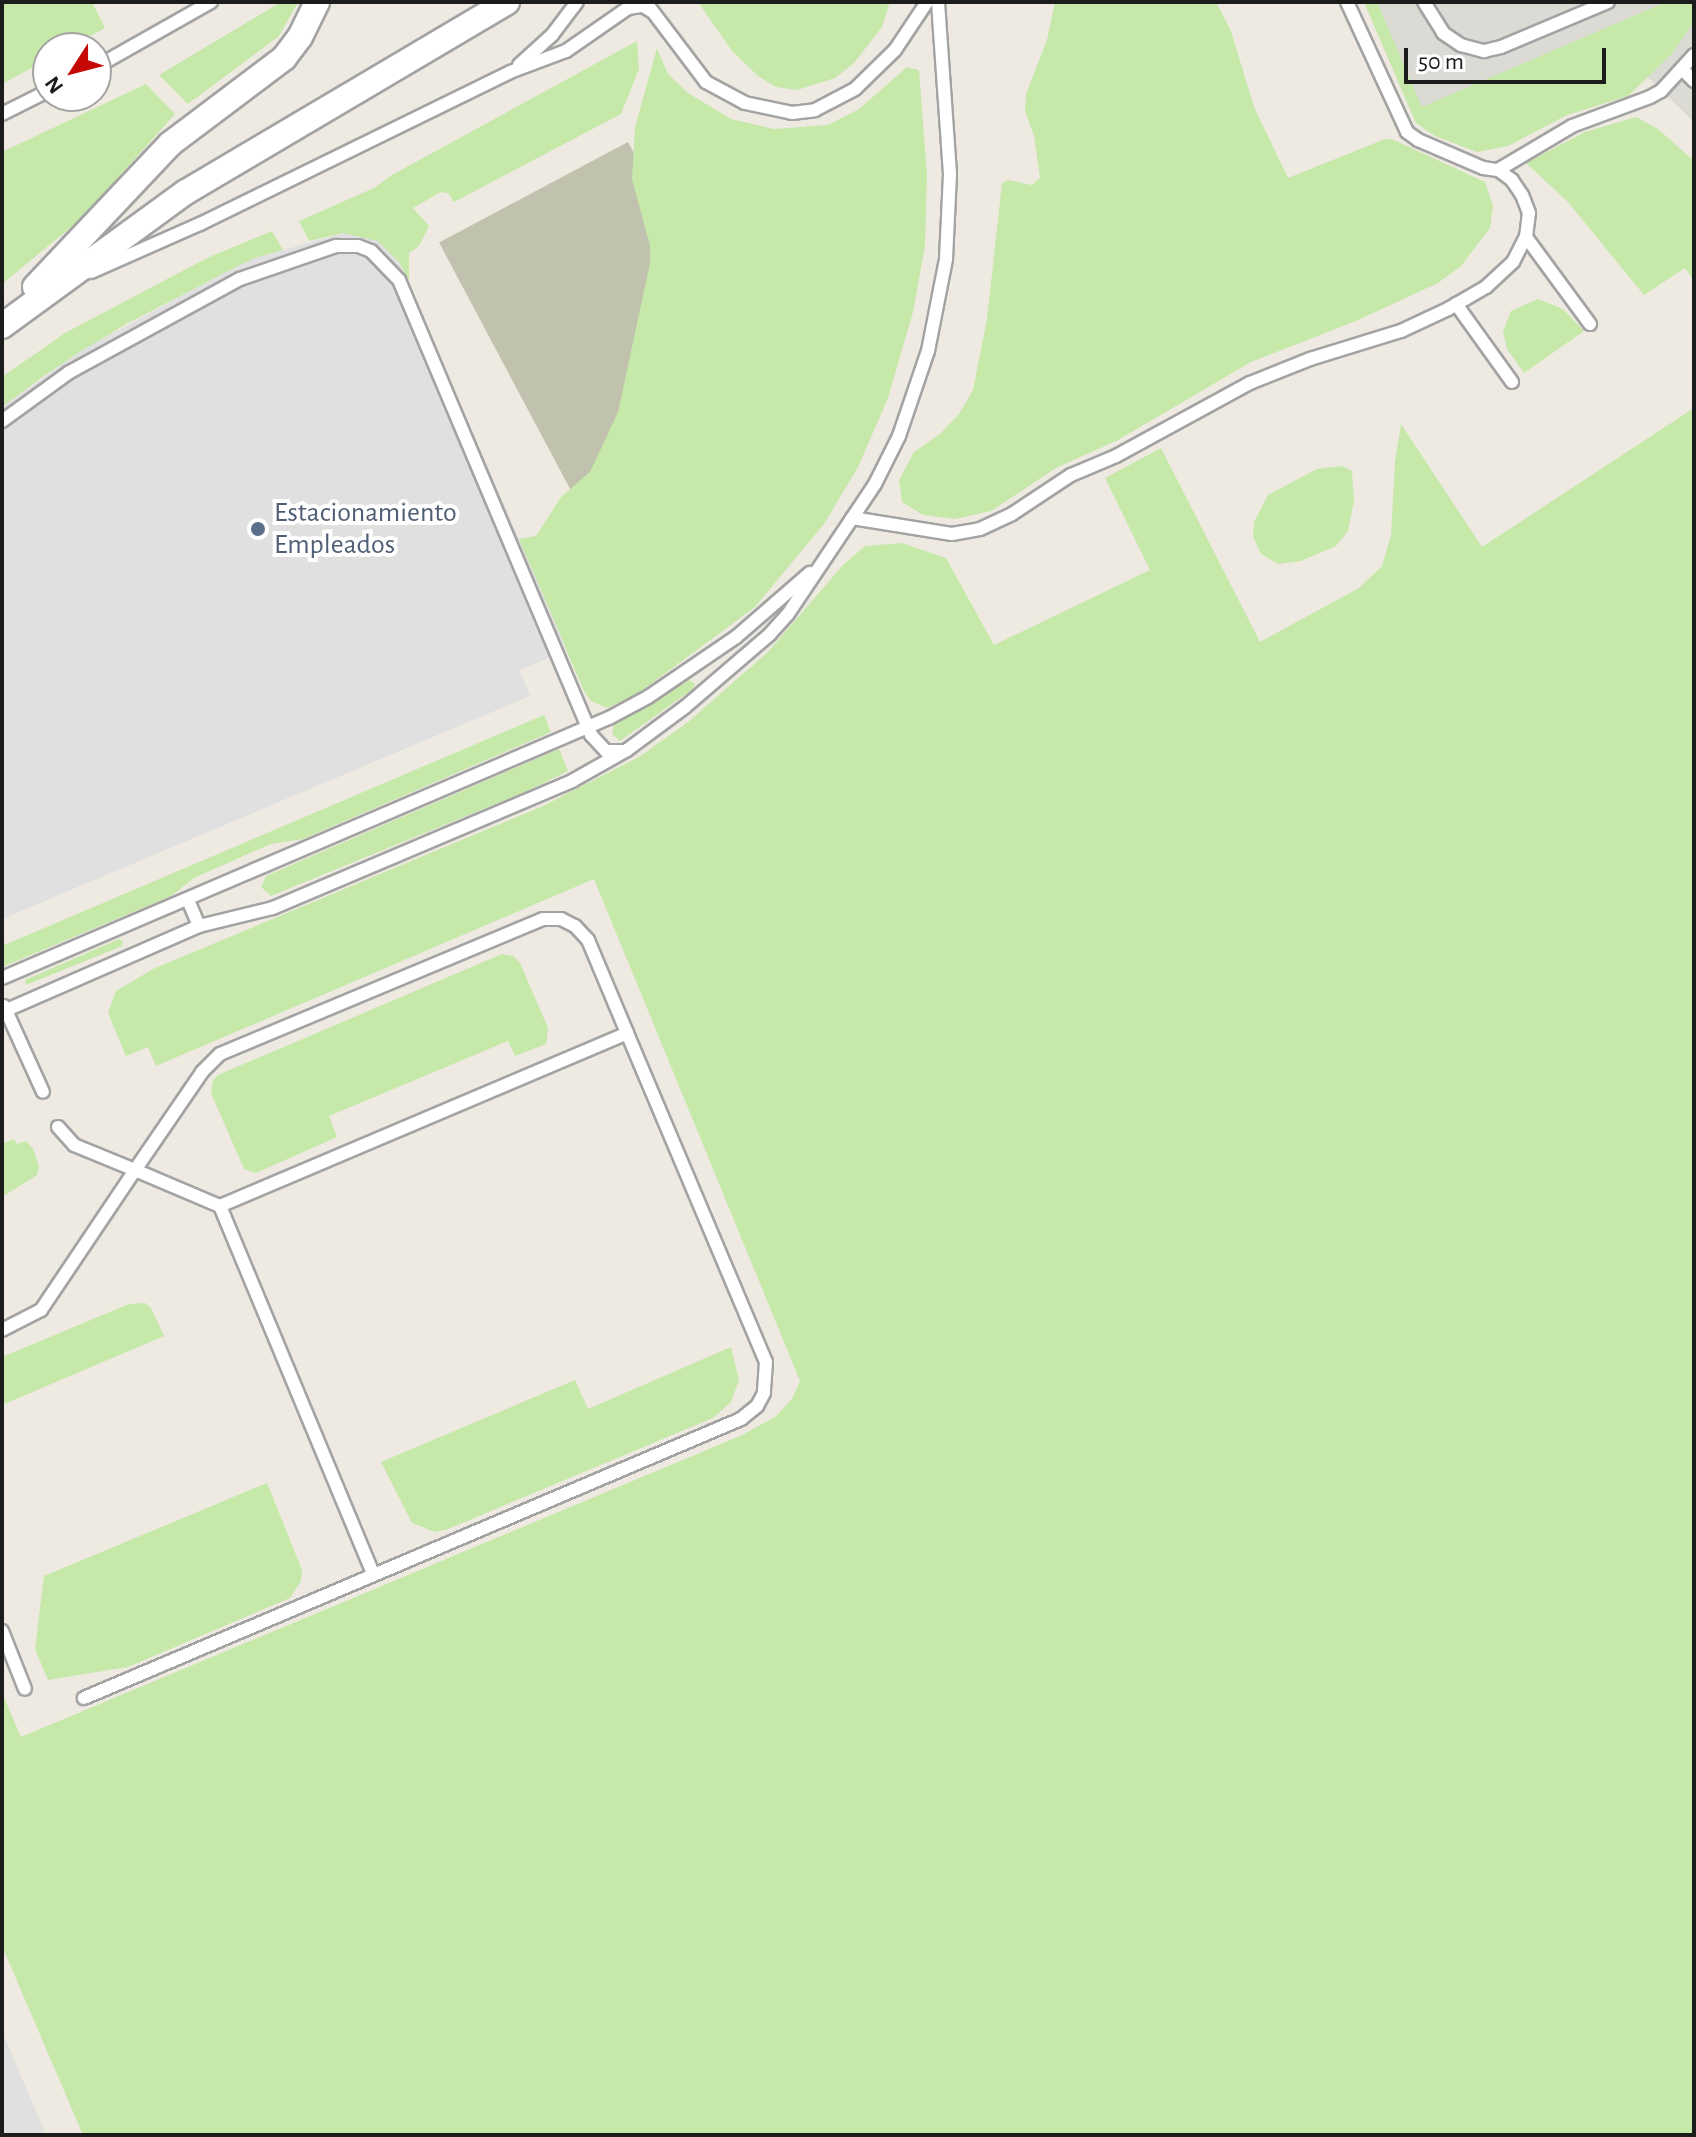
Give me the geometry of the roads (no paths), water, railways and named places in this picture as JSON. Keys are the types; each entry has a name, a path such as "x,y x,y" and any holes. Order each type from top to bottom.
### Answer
{"street":[{"path":"2,323 170,144 284,58 300,37 317,2"},
{"path":"2,323 186,192 507,2"}],"lane":[{"path":"112,58 211,2"},
{"path":"510,72 552,35 577,2"},
{"path":"53,289 200,224 510,72 566,51 628,8 648,6 706,82 745,103 792,113 815,110 855,89 895,50 927,2"},
{"path":"43,1092 4,1008 199,926 273,908 572,781 627,750 751,654 788,614 875,484 899,436 928,351 946,259 950,174 938,2"},
{"path":"852,518 952,534 980,529 1012,514 1071,475 1116,456 1250,383 1310,359 1401,331 1456,304 1495,279 1513,262 1526,237 1529,213 1522,195 1512,180 1498,170 1483,168 1418,140 1407,132 1347,2"},
{"path":"1424,2 1443,33 1461,45 1484,51 1501,47 1608,2"},
{"path":"1498,170 1572,126 1650,97 1694,55"},
{"path":"1682,69 1694,81"},
{"path":"2,114 32,99"},
{"path":"1526,237 1590,324"},
{"path":"2,421 68,373 240,279 336,246 358,246 383,260 399,280 587,727 597,744 606,751 627,750"},
{"path":"1456,304 1512,382"},
{"path":"2,978 587,727 648,697 736,637 825,560"},
{"path":"188,900 199,926"},
{"path":"2,1330 41,1310 202,1072 220,1054 543,919 561,919 575,926 588,940 766,1362 764,1393 757,1406 741,1419 84,1698"},
{"path":"220,1206 627,1033"},
{"path":"58,1127 74,1145 220,1206 373,1574"},
{"path":"2,1631 25,1689"}],"place":[{"name":"Estacionamiento Empleados","path":"258,529"}]}
